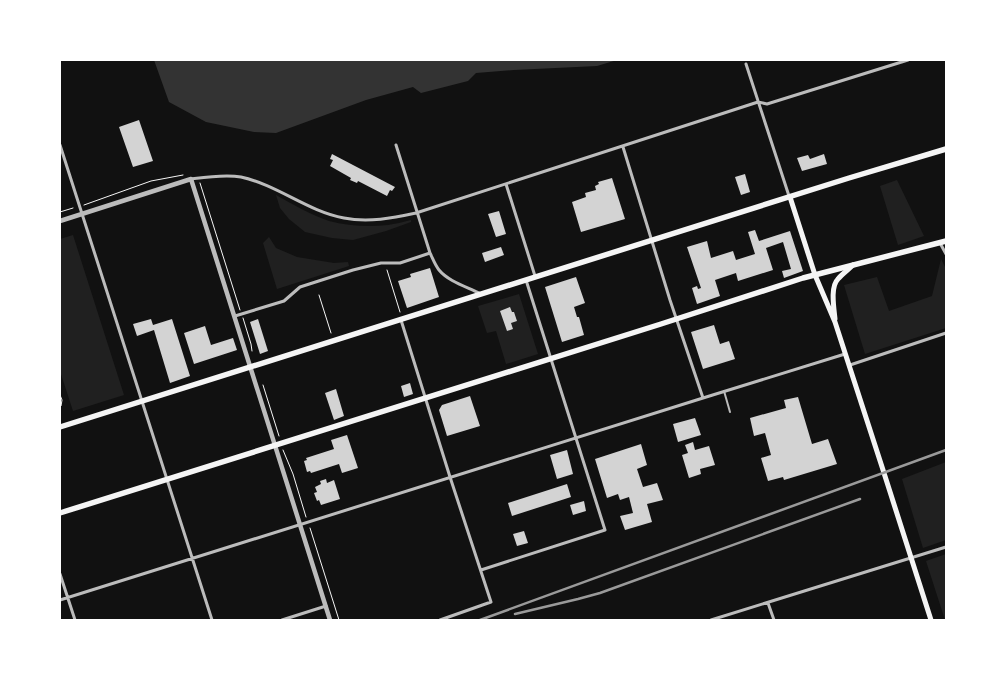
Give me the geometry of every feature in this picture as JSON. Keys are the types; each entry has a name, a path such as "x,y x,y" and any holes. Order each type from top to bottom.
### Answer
{"main road":[{"path":"60,427 946,149"},
{"path":"790,197 815,275 835,322 930,620"},
{"path":"60,513 803,278 943,242"},
{"path":"835,322 835,283 838,278 854,265"}],"street":[{"path":"60,221 191,179 216,176 239,177 268,186 321,212 345,219 367,221 392,218 416,213 758,102 767,104 908,60"},
{"path":"746,64 790,197"},
{"path":"60,145 212,620"},
{"path":"396,146 416,213 436,265 448,278 482,294"},
{"path":"623,147 703,398"},
{"path":"191,179 278,444 300,525 330,620"},
{"path":"506,184 536,277"},
{"path":"943,242 946,254"},
{"path":"235,316 284,301 300,288 353,270 381,263 400,263 430,253"},
{"path":"481,570 605,530 526,280"},
{"path":"401,320 491,602 440,620"},
{"path":"849,366 946,333"},
{"path":"60,600 845,354"},
{"path":"711,620 946,547"},
{"path":"60,574 75,620"},
{"path":"768,603 774,620"},
{"path":"282,620 326,606"}],"lane":[{"path":"724,392 730,412"}],"path":[{"path":"60,212 151,181 188,174"},
{"path":"198,178 251,344 253,366"},
{"path":"387,268 400,312"},
{"path":"319,295 331,333"},
{"path":"262,382 278,444 293,474 339,620"},
{"path":"60,395 62,400 60,407"}],"shaded area":[{"path":"154,60 617,60 597,66 476,73 468,81 421,93 413,87 366,100 276,133 254,132 206,122 169,102"},
{"path":"897,180 924,236 898,245 880,186"},
{"path":"276,195 309,213 336,223 373,226 411,220 411,222 353,240 332,238 305,232 289,219 280,208"},
{"path":"73,235 124,395 73,411 60,371 60,239"},
{"path":"269,237 276,248 297,257 334,263 348,262 349,266 277,289 263,243"},
{"path":"941,259 946,269 946,328 865,354 844,285 877,277 889,311 932,296"},
{"path":"519,294 538,354 506,364 496,331 487,333 478,306"},
{"path":"946,462 946,540 923,548 902,479"},
{"path":"946,554 946,620 945,620 926,561"}],"building":[{"path":"139,120 153,161 133,167 119,127"},
{"path":"332,154 395,187 392,191 390,190 387,196 358,181 357,183 350,180 351,178 330,166 333,160 330,159"},
{"path":"824,154 827,164 802,171 797,158 808,155 810,159"},
{"path":"745,174 750,192 741,195 735,177"},
{"path":"612,178 625,219 581,232 572,202 586,197 585,193 596,190 595,186 599,184 598,182"},
{"path":"499,211 506,234 496,237 488,214"},
{"path":"755,230 759,241 790,231 803,271 784,278 782,271 791,269 783,242 766,248 773,270 738,281 736,273 715,280 720,296 697,304 692,288 697,286 698,289 701,288 687,247 707,241 711,258 733,251 736,260 755,254 748,232"},
{"path":"501,247 504,255 485,262 482,253"},
{"path":"430,268 439,297 407,308 398,281 411,277 410,274"},
{"path":"576,277 585,303 574,307 584,335 562,342 545,287"},
{"path":"510,307 517,321 511,323 513,329 507,331 500,311"},
{"path":"151,319 153,325 172,319 190,376 170,383 154,330 137,336 133,324"},
{"path":"258,319 268,351 260,354 250,322"},
{"path":"714,325 720,344 729,341 735,359 703,369 691,332"},
{"path":"205,326 211,345 233,338 237,350 194,364 184,333"},
{"path":"410,383 413,394 404,397 401,386"},
{"path":"336,389 344,416 334,420 325,393"},
{"path":"470,396 480,426 447,436 439,410 442,405"},
{"path":"798,397 812,444 828,439 837,464 784,480 783,477 768,481 761,458 771,455 765,433 754,436 750,418 786,408 784,400"},
{"path":"695,418 701,435 678,442 673,424"},
{"path":"347,435 358,468 342,473 339,464 311,473 310,471 307,472 304,461 307,460 306,458 334,449 331,440"},
{"path":"693,442 695,450 709,446 715,465 700,469 701,474 689,478 682,455 688,453 685,445"},
{"path":"641,444 647,465 637,469 643,487 657,483 663,500 647,504 652,522 625,530 620,516 633,513 629,497 620,500 618,494 607,498 595,459"},
{"path":"567,450 573,474 557,479 550,455"},
{"path":"326,479 327,483 334,480 340,499 321,505 314,493 317,492 315,487 321,484 320,481"},
{"path":"567,484 571,497 512,516 508,503"},
{"path":"584,501 586,511 573,515 570,505"},
{"path":"524,531 528,543 517,546 513,534"}],"railway":[{"path":"480,620 946,450"},
{"path":"515,614 600,593 860,499"}]}
